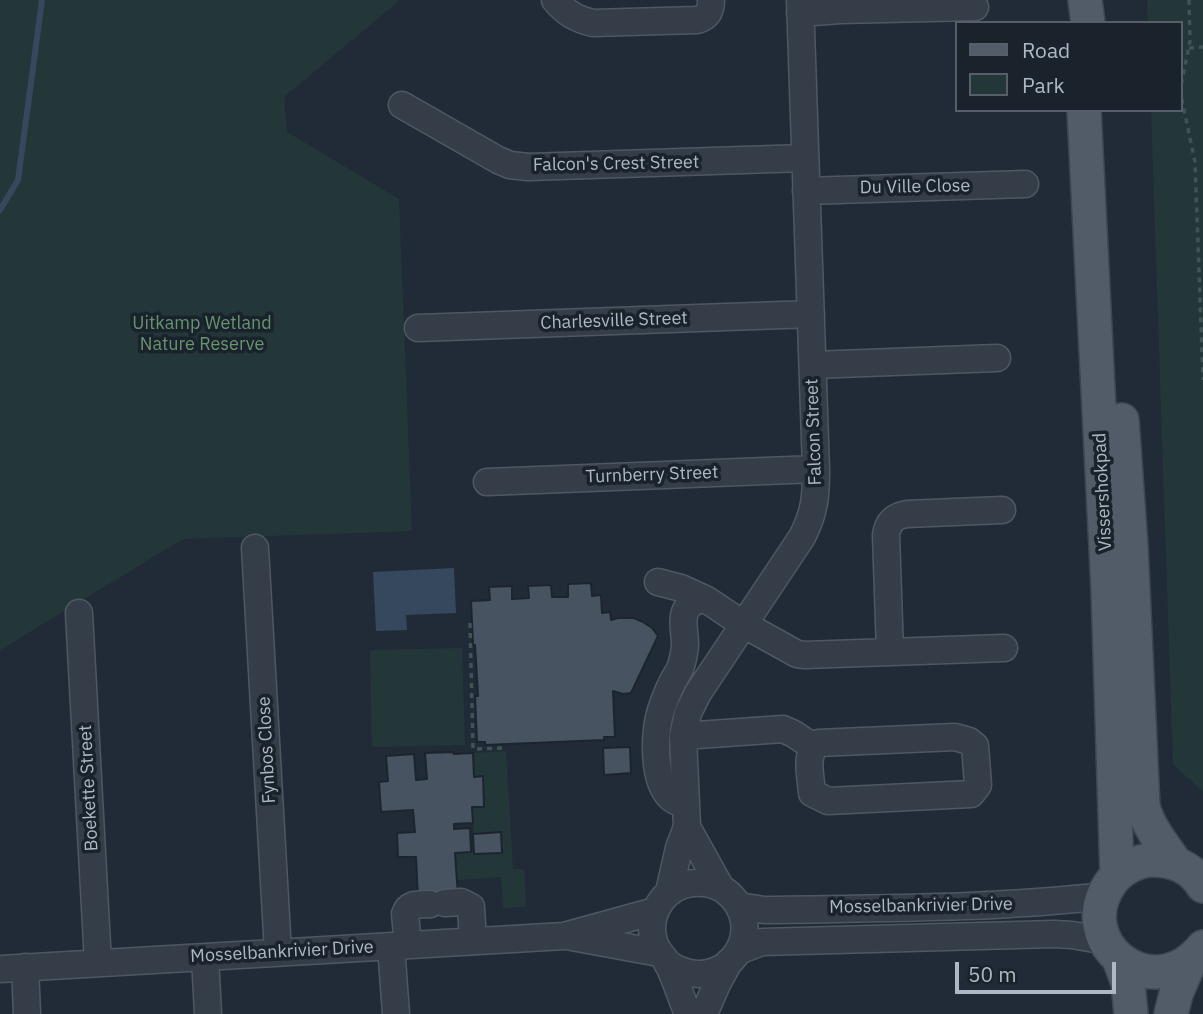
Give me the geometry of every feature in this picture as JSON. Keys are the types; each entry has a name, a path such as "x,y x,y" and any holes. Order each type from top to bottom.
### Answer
{"main road":[{"path":"1082,21 1084,0"},
{"path":"1084,0 1088,21"},
{"name":"Vissershokpad","path":"1084,112 1108,588 1110,885 1100,908 1100,927 1112,950"},
{"name":"Vissershokpad","path":"1099,112 1105,155 1131,547 1143,807 1156,836 1193,874"},
{"path":"1110,885 1133,864 1150,860 1193,874"},
{"path":"1112,950 1135,969 1154,972 1173,970 1199,951"},
{"path":"1112,950 1128,983 1131,1014"},
{"path":"1171,1014 1176,994 1199,951"}],"street":[{"path":"555,0 569,14 579,20 593,23 697,20 709,14 711,0"},
{"path":"800,6 840,10 975,7"},
{"name":"Falcon Street","path":"662,902 686,816 683,736 692,702 802,537 815,507 813,365 800,6"},
{"name":"Falcon's Crest Street","path":"402,105 481,152 510,165 528,167 805,158"},
{"name":"Du Ville Close","path":"806,191 1025,184"},
{"name":"Charlesville Street","path":"418,328 811,314"},
{"path":"813,365 997,358"},
{"name":"Turnberry Street","path":"487,482 816,468"},
{"path":"891,652 886,535 891,520 907,514 1002,510"},
{"name":"Fynbos Close","path":"255,548 278,952"},
{"path":"658,582 681,588 706,600 797,654 1004,648"},
{"path":"686,816 663,787 658,767 657,724 664,699 683,658 685,613 688,607 701,599"},
{"name":"Boekette Street","path":"79,613 98,963"},
{"path":"683,736 783,729 813,747"},
{"path":"963,738 975,746 978,785 971,794 828,801 812,793 809,759 813,747 818,743 963,738"},
{"name":"Falcon Street","path":"686,816 730,897"},
{"path":"688,1014 654,942 652,929 662,902 681,886 708,883 730,897 744,921 744,937 717,984 704,1014"},
{"name":"Mosselbankrivier Drive","path":"730,897 764,910 929,907 1047,902 1110,885"},
{"path":"396,1014 399,946 406,910 413,905 461,902 471,907 473,941"},
{"name":"Mosselbankrivier Drive","path":"564,936 662,902"},
{"name":"Mosselbankrivier Drive","path":"734,957 762,942 1054,934 1072,934 1112,950"},
{"name":"Mosselbankrivier Drive","path":"12,968 564,936 663,958"},
{"path":"205,957 208,1014"},
{"path":"663,958 677,970 689,974 704,974 717,970 734,957"},
{"path":"12,968 27,1014"}],"path":[{"path":"1182,86 1190,41 1189,0"},
{"path":"1189,48 1203,47"},
{"path":"1182,96 1195,162 1203,380"},
{"path":"1197,209 1203,208"},
{"path":"470,623 473,749 505,748"}],"green space":[{"name":"Uitkamp Wetland Nature Reserve","path":"0,0 400,0 284,97 287,132 399,199 412,531 183,539 0,650"},
{"path":"1147,0 1203,0 1203,792 1173,764 1151,112 1182,112 1182,21 1148,21"},
{"path":"462,648 465,745 372,747 370,650"},
{"path":"506,751 513,869 524,869 526,907 503,908 501,877 457,880 455,853 474,852 500,832 474,834 472,807 484,806 483,776 474,777 473,753"}],"water":[{"path":"454,568 456,613 406,615 407,630 376,631 373,572"}],"building":[{"path":"591,583 592,596 601,595 602,613 610,612 611,620 634,618 652,628 658,636 631,693 613,691 615,737 604,737 604,740 485,745 485,742 477,742 475,696 478,696 471,601 490,600 489,587 512,586 512,599 529,598 528,586 551,585 552,597 568,597 568,584"},
{"path":"630,747 631,773 604,775 603,748"},
{"path":"425,753 473,753 474,777 483,776 484,807 472,807 473,823 454,824 454,829 470,828 471,852 455,853 458,896 418,898 416,857 398,857 397,833 415,832 413,810 381,812 379,782 388,781 386,756 414,754 416,780 427,779"},
{"path":"501,832 502,853 474,854 473,834"}],"waterway":[{"path":"0,210 18,180 42,0"}]}
